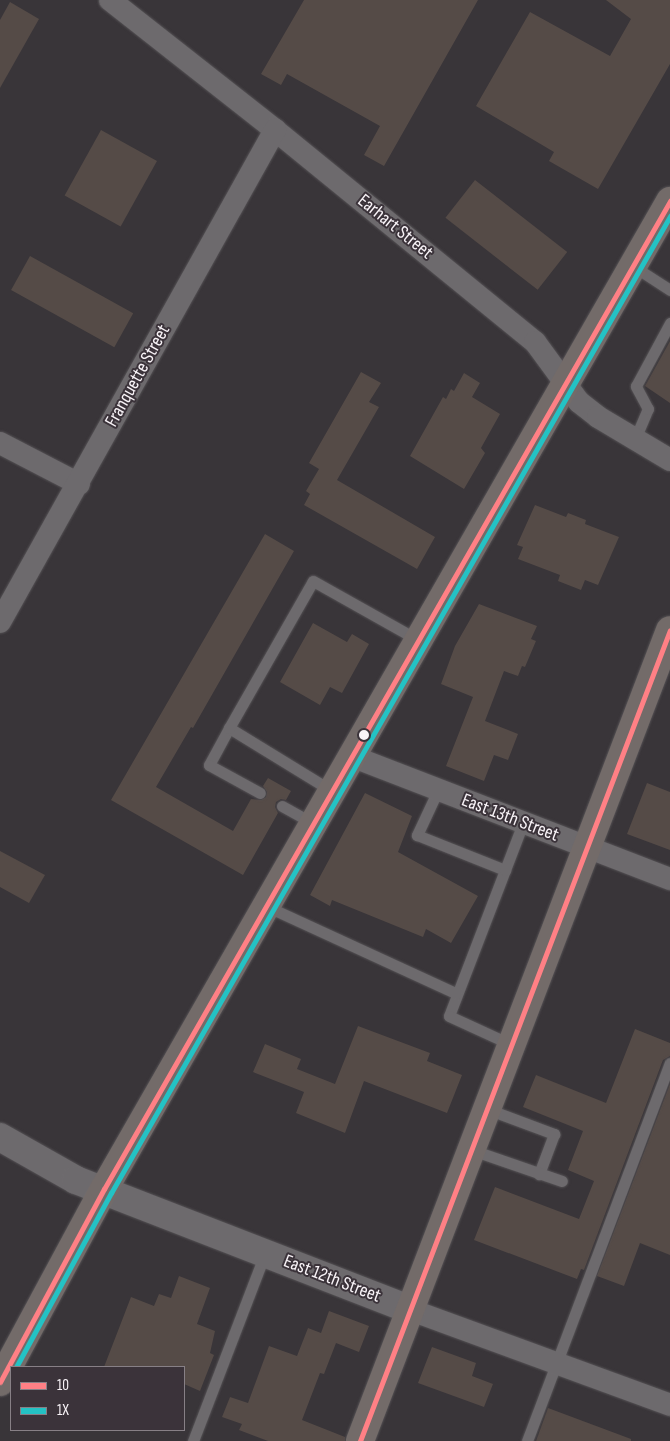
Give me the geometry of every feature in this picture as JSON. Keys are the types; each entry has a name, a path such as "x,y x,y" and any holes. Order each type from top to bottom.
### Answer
{"main road":[{"path":"0,1382 104,1190 351,756 566,386 670,201"},
{"path":"360,1441 670,630"}],"street":[{"name":"Earhart Street","path":"110,0 275,130 535,342 579,402 598,417 670,460"},
{"name":"Franquette Street","path":"2,612 79,484 275,130"},
{"path":"0,443 79,484"},
{"name":"East 13th Street","path":"351,756 670,879"},
{"name":"East 12th Street","path":"0,1137 76,1180 411,1310 670,1406"}],"lane":[{"path":"633,266 670,290"},
{"path":"635,439 648,409 636,386 670,323"},
{"path":"260,793 209,765 228,728 313,581 418,641"},
{"path":"228,728 332,791"},
{"path":"438,790 417,836 505,870"},
{"path":"282,806 313,823"},
{"path":"512,1045 449,1016 523,823"},
{"path":"266,906 457,994"},
{"path":"527,1441 670,1063"},
{"path":"487,1109 554,1134 539,1174"},
{"path":"472,1150 562,1181"},
{"path":"193,1441 265,1253"}],"building":[{"path":"304,0 478,0 384,166 364,155 380,126 287,74 281,85 261,74"},
{"path":"606,0 670,0 670,64 598,189 549,161 554,152 476,106 530,12 610,56 631,19"},
{"path":"10,2 39,19 0,88 0,20"},
{"path":"101,130 157,161 121,227 65,196"},
{"path":"475,180 567,252 538,290 445,218"},
{"path":"30,256 133,313 114,347 11,290"},
{"path":"670,341 670,403 645,386"},
{"path":"361,372 381,383 369,402 379,407 337,480 435,537 417,569 304,505 310,494 306,491 319,469 309,463"},
{"path":"464,373 480,383 472,397 500,414 481,448 485,453 464,489 410,456 443,397 446,399 451,389 454,391"},
{"path":"535,505 566,517 568,513 586,520 585,524 619,537 598,585 585,580 581,590 558,581 560,575 518,559 523,547 517,545"},
{"path":"265,534 294,551 193,728 191,727 156,787 233,831 251,799 261,800 266,797 267,792 263,786 268,778 291,791 286,800 281,799 276,802 275,807 278,813 243,875 111,800"},
{"path":"479,604 537,626 531,639 536,641 525,667 522,666 518,676 504,671 485,721 518,734 508,760 494,755 484,781 446,766 473,697 441,684 455,646"},
{"path":"313,623 347,642 352,634 369,644 342,693 330,687 320,705 280,682"},
{"path":"647,783 670,792 670,850 627,834"},
{"path":"365,793 412,816 398,852 478,896 451,943 426,929 423,937 332,900 330,906 310,895"},
{"path":"0,851 45,875 29,903 0,887"},
{"path":"358,1026 430,1053 427,1061 462,1075 447,1113 364,1081 345,1133 296,1113 304,1092 253,1072 265,1044 301,1059 297,1069 335,1084"},
{"path":"635,1029 670,1043 670,1056 663,1060 584,1270 581,1269 577,1279 474,1240 495,1187 579,1219 594,1181 568,1170 583,1131 523,1107 536,1075 606,1103"},
{"path":"670,1084 670,1255 640,1243 624,1286 597,1276"},
{"path":"179,1276 210,1288 197,1324 215,1331 210,1353 214,1355 200,1391 185,1384 185,1366 104,1366 131,1297 154,1306 159,1294 171,1298"},
{"path":"329,1311 369,1326 359,1352 336,1343 324,1374 320,1373 302,1420 345,1437 345,1441 268,1441 239,1430 242,1424 222,1417 230,1397 248,1403 269,1346 297,1356 308,1328 321,1333"},
{"path":"432,1347 476,1363 472,1376 493,1384 484,1407 418,1383"},
{"path":"548,1408 631,1439 631,1441 536,1441"}],"transit line":[{"name":"10","path":"0,1382 104,1189 670,201"},
{"name":"1X","path":"17,1366 111,1193 670,216"},
{"name":"10","path":"360,1441 670,630"}]}
